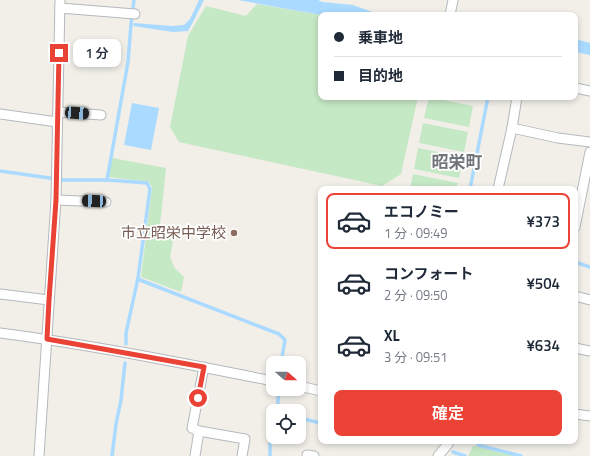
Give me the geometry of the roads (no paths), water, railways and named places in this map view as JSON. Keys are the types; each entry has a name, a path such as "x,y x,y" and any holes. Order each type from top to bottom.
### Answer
{"street":[{"path":"451,12 453,0"},
{"path":"39,456 56,200 60,4 132,14"},
{"path":"578,88 590,91"},
{"path":"499,186 512,128 517,100"},
{"path":"58,112 101,115"},
{"path":"0,114 57,122"},
{"path":"512,128 558,138 590,142"},
{"path":"578,212 590,152"},
{"path":"56,200 106,202"},
{"path":"0,294 49,300"},
{"path":"578,297 590,300"},
{"path":"0,333 47,339 266,380"},
{"path":"578,349 590,351"},
{"path":"204,367 192,428 199,432 245,439 242,456"},
{"path":"306,388 318,390"},
{"path":"578,414 590,416"},
{"path":"195,456 199,432"},
{"path":"438,456 448,444"},
{"path":"306,456 314,456"}],"water":[{"path":"199,0 204,0 188,31 173,32 133,26 134,23 172,26 184,25 190,19"},
{"path":"238,0 318,0 322,2 353,5 373,12 318,12 318,14"},
{"path":"578,40 590,43 590,55 578,53"},
{"path":"132,103 159,108 151,150 124,145"}],"waterway":[{"path":"134,0 128,62 107,180 147,183 150,189 138,278 279,334 285,340 282,356"},
{"path":"471,186 487,100"},
{"path":"0,171 64,180 107,180"},
{"path":"578,263 590,267"},
{"path":"126,344 126,333 138,278"},
{"path":"112,456 125,363"},
{"path":"278,396 278,404"},
{"path":"306,420 318,422"},
{"path":"270,444 270,456"},
{"path":"478,445 521,456"},
{"path":"453,452 465,456"}],"place":[{"name":"市立昭栄中学校","path":"234,233"}],"district":[{"name":"昭栄町","path":"457,162"}]}
